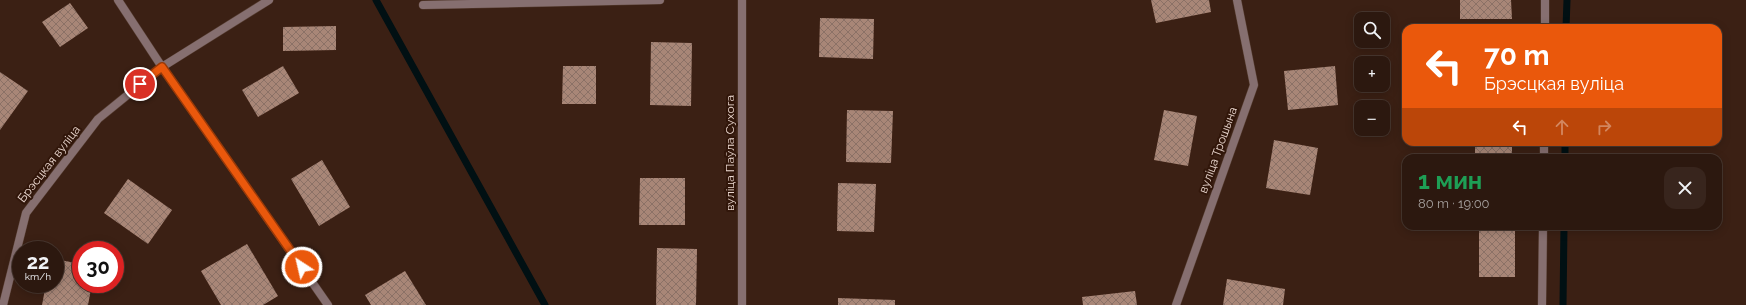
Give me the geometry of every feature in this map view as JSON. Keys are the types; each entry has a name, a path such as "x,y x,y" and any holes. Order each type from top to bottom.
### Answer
{"street":[{"path":"118,0 162,67 328,305"},
{"name":"Брэсцкая вуліца","path":"3,305 26,213 98,119 162,67 269,0"},
{"path":"423,5 660,0"},
{"name":"вуліца Паўла Сухога","path":"742,0 742,305"},
{"name":"вуліца Трошына","path":"1176,305 1254,85 1237,0"},
{"path":"1545,0 1545,24"},
{"path":"1542,305 1543,230"}],"building":[{"path":"1151,0 1209,0 1211,12 1156,23"},
{"path":"1460,0 1511,0 1512,19 1460,19"},
{"path":"70,3 88,28 60,47 42,22"},
{"path":"820,18 874,19 873,59 819,57"},
{"path":"336,26 336,50 283,51 283,27"},
{"path":"651,42 692,43 691,106 650,105"},
{"path":"283,66 299,93 258,117 242,90"},
{"path":"563,66 596,66 596,104 562,104"},
{"path":"1335,66 1338,105 1288,110 1284,71"},
{"path":"0,72 28,91 0,130"},
{"path":"847,110 893,111 891,163 846,162"},
{"path":"1164,110 1197,116 1188,166 1154,160"},
{"path":"1274,140 1318,148 1310,195 1266,188"},
{"path":"1475,146 1512,146 1512,154 1475,154"},
{"path":"322,160 350,207 319,226 291,179"},
{"path":"640,178 685,178 685,225 639,225"},
{"path":"128,179 172,210 148,244 104,213"},
{"path":"838,183 876,184 874,232 837,231"},
{"path":"1479,230 1515,230 1515,277 1479,277"},
{"path":"247,244 278,296 263,305 221,305 201,271"},
{"path":"657,248 697,249 696,305 656,305"},
{"path":"64,261 72,262 72,293 90,293 88,305 42,305 44,293 64,293"},
{"path":"405,271 426,305 371,305 365,295"},
{"path":"1227,279 1285,289 1283,305 1223,305"},
{"path":"1135,291 1137,305 1083,305 1082,297"},
{"path":"838,298 895,300 895,305 838,305"}],"waterway":[{"path":"376,0 545,305"},
{"path":"1566,24 1567,0"},
{"path":"1565,146 1565,154"},
{"path":"1563,305 1564,230"}],"route":[{"path":"140,84 162,67 302,267"}]}
